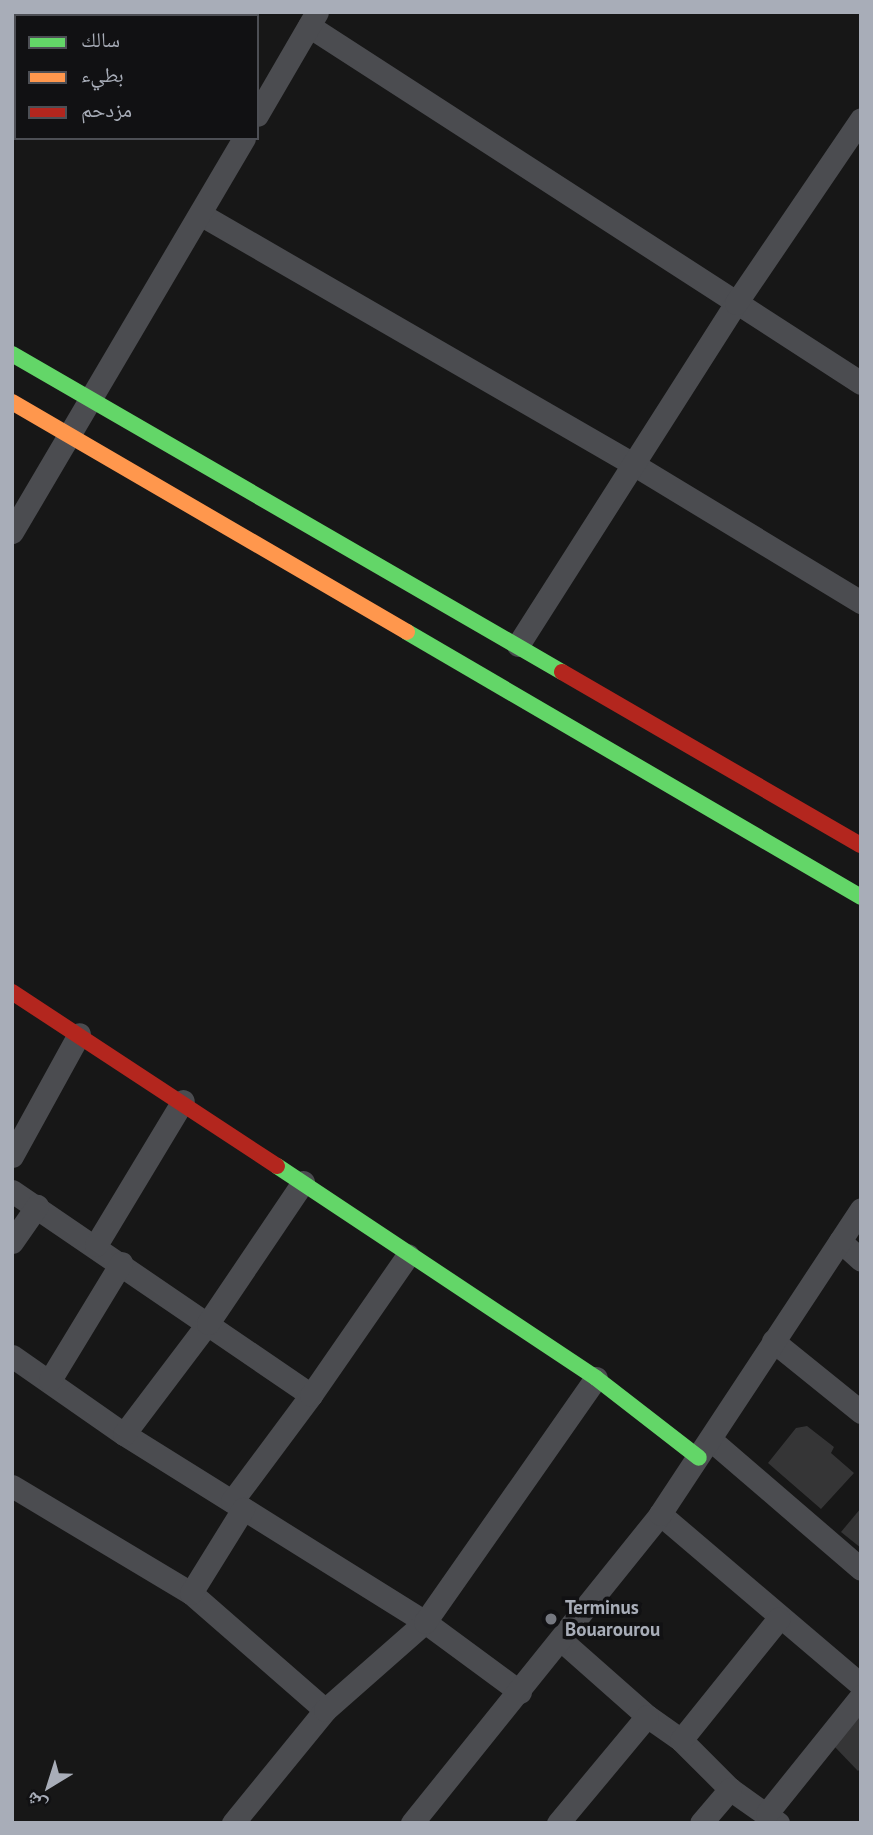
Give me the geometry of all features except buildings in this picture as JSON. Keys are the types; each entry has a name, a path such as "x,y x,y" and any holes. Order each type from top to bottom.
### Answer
{"street":[{"path":"259,112 313,19 736,303 861,383"},
{"path":"518,645 736,303 861,119"},
{"path":"12,532 243,140"},
{"path":"200,214 633,464 861,602"},
{"path":"12,354 861,845"},
{"path":"12,402 861,897"},
{"path":"12,992 183,1101 408,1255 705,1449 861,1569"},
{"path":"12,1156 79,1034"},
{"path":"96,1245 183,1101"},
{"path":"124,1434 208,1323 303,1182"},
{"path":"12,1191 96,1245 311,1395"},
{"path":"12,1242 37,1206"},
{"path":"412,1823 520,1692 660,1514 861,1209"},
{"path":"840,1241 861,1260"},
{"path":"191,1593 238,1505 408,1255"},
{"path":"50,1380 121,1263"},
{"path":"773,1340 861,1412"},
{"path":"12,1356 124,1434 425,1622 520,1692"},
{"path":"233,1823 325,1710 425,1622 596,1378"},
{"path":"12,1486 191,1593 325,1710"},
{"path":"660,1514 779,1618 861,1685"},
{"path":"681,1740 779,1618"},
{"path":"561,1640 646,1716 681,1740 730,1789 773,1818 861,1696"},
{"path":"558,1823 646,1716"},
{"path":"701,1823 730,1789"}],"traffic: fast":[{"path":"12,354 562,672"},
{"path":"407,632 861,897"},
{"path":"277,1166 596,1378 699,1458"}],"traffic: slow":[{"path":"12,402 407,632"}],"traffic: jam":[{"path":"562,672 861,845"},
{"path":"12,992 277,1166"}],"place":[{"name":"Terminus Bouarourou","path":"551,1619"}]}
